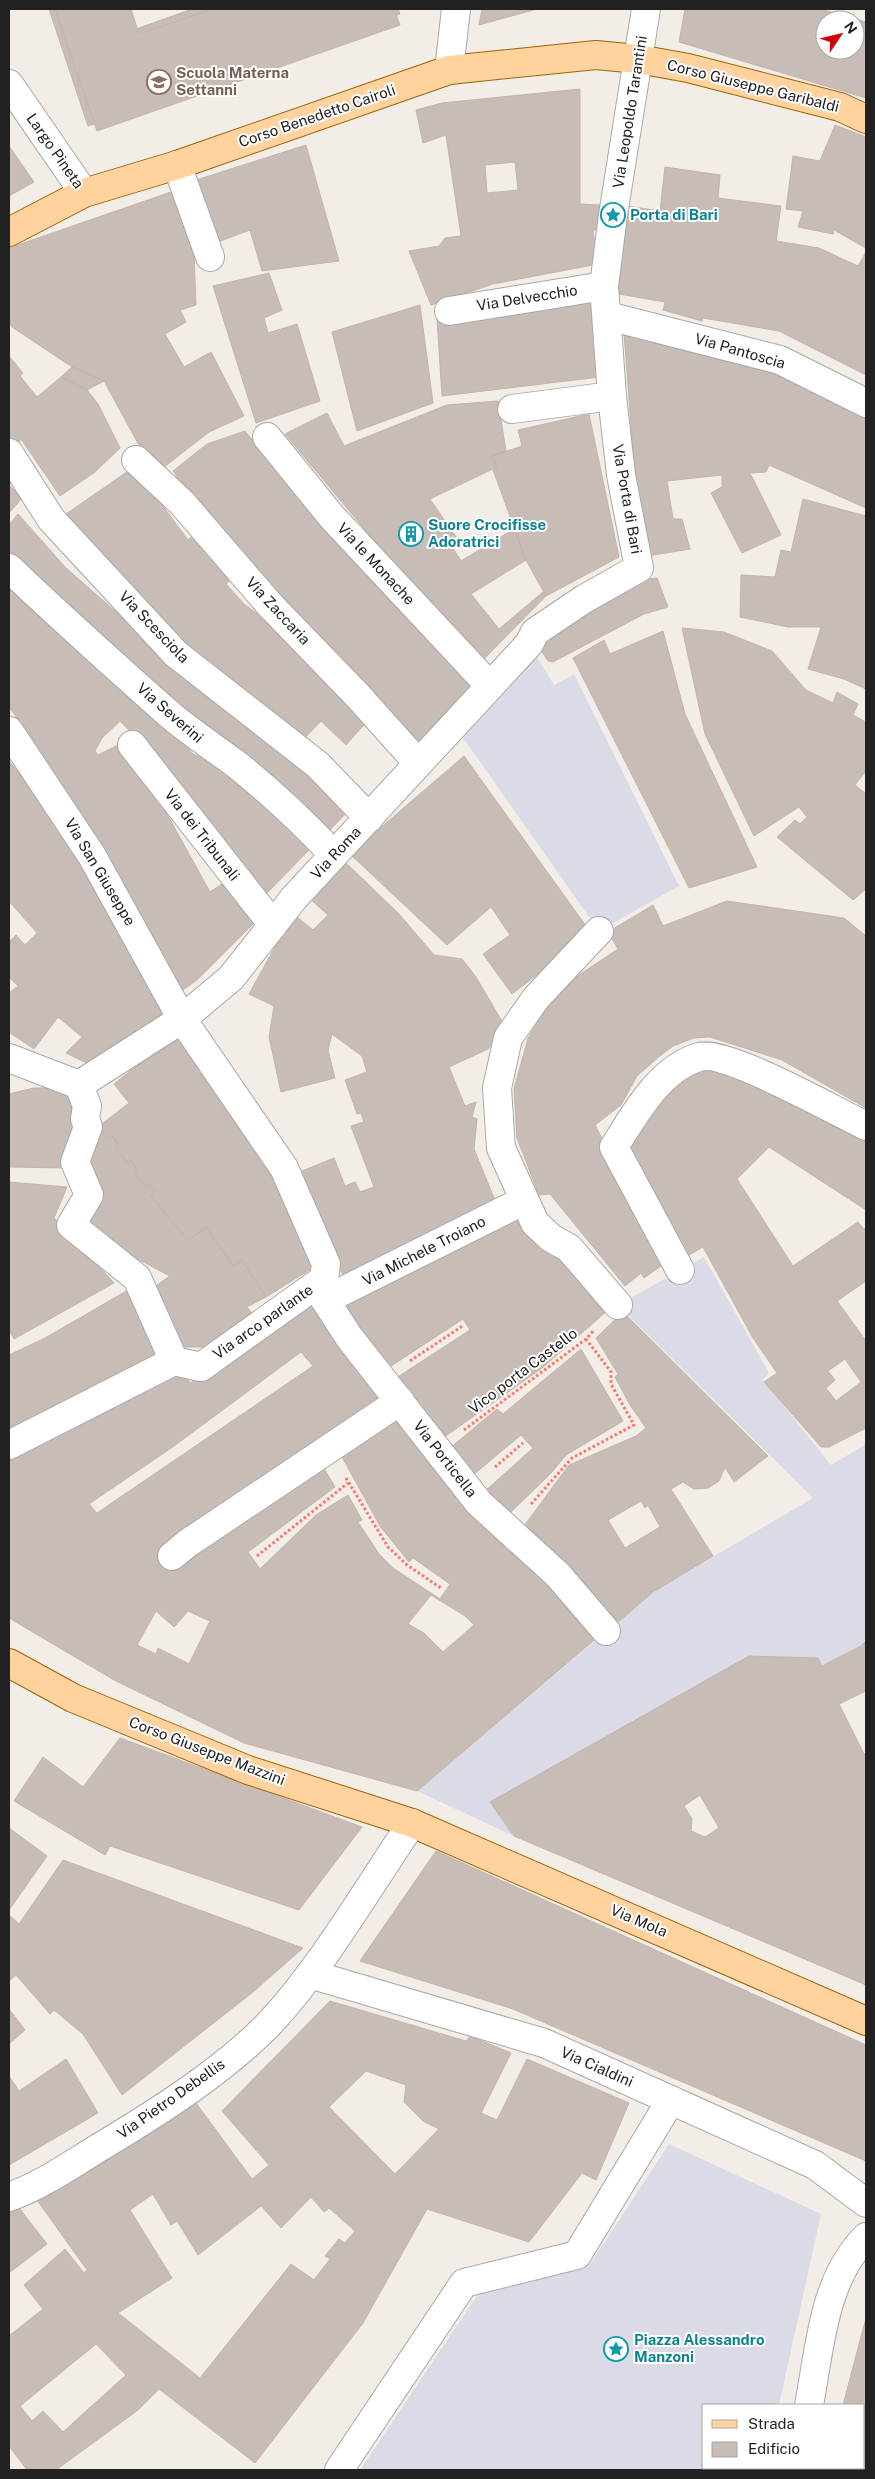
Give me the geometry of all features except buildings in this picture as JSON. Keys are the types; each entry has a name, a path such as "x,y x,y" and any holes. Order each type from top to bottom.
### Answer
{"main road":[{"name":"Corso Benedetto Cairoli","path":"9,232 84,193 177,165 449,70 596,55 638,59"},
{"name":"Corso Giuseppe Garibaldi","path":"638,59 688,68 840,108 866,119"},
{"name":"Corso Giuseppe Mazzini","path":"9,1663 73,1698 248,1770 412,1823"},
{"name":"Via Mola","path":"412,1823 866,2020"}],"street":[{"path":"449,70 456,9"},
{"name":"Via Leopoldo Tarantini","path":"612,226 646,9"},
{"name":"Largo Pineta","path":"9,84 84,193"},
{"path":"177,165 210,257"},
{"name":"Via Porta di Bari","path":"490,686 529,644 535,632 584,599 639,568 621,475 612,396 608,316 604,286 612,226"},
{"name":"Via Delvecchio","path":"450,311 604,286"},
{"name":"Via Pantoscia","path":"608,316 780,360 866,403"},
{"path":"512,409 612,396"},
{"name":"Via le Monache","path":"267,437 332,518 490,686"},
{"name":"Via Scesciola","path":"9,453 51,519 176,654 318,765 369,818"},
{"name":"Via Zaccaria","path":"136,460 182,504 270,605 358,696 418,764"},
{"name":"Via Severini","path":"9,568 74,631 169,714 235,764 296,814 333,854"},
{"name":"Via Roma","path":"79,1085 182,1019 231,978 333,854 369,818 490,686"},
{"name":"Via San Giuseppe","path":"9,731 92,856 182,1019 284,1168 325,1281"},
{"name":"Via dei Tribunali","path":"132,745 273,925"},
{"path":"599,931 536,998 508,1038 497,1088 501,1148 523,1201 535,1223 550,1238 569,1248 618,1305"},
{"path":"680,1270 614,1147 650,1093 676,1069 700,1056 720,1059 755,1072 866,1126"},
{"path":"9,1058 79,1085 87,1106 85,1119 88,1127 76,1162 89,1195 71,1225 137,1278 174,1361 9,1445"},
{"name":"Via Michele Troiano","path":"325,1281 523,1201"},
{"name":"Via arco parlante","path":"174,1361 201,1367 325,1281"},
{"name":"Via Porticella","path":"325,1281 349,1337 479,1503 510,1529 558,1575 606,1631"},
{"path":"172,1556 188,1543 400,1401"},
{"name":"Via Pietro Debellis","path":"9,2198 27,2191 115,2138 205,2079 268,2024 310,1974 412,1823"},
{"name":"Via Cialdini","path":"310,1974 544,2043 815,2165 866,2203"},
{"path":"339,2470 464,2283 577,2255 671,2100"},
{"path":"810,2404 827,2310 841,2271 866,2237"}],"path":[{"name":"Vico porta Castello","path":"438,1449 586,1339 618,1305"},
{"path":"383,1380 464,1325"},
{"path":"510,1529 572,1458 634,1425 611,1384 612,1372 586,1339"},
{"path":"330,1449 348,1483 388,1547 407,1565 441,1588"},
{"path":"257,1556 348,1483"}],"shaded area":[{"path":"529,644 554,685 574,674 679,886 599,931 454,725"},
{"path":"704,1257 769,1373 763,1380 831,1465 866,1444 866,1641 861,1646 822,1666 818,1658 749,1656 491,1802 514,1836 417,1791 653,1592 813,1498 618,1305"},
{"name":"Piazza Alessandro Manzoni","path":"669,2144 821,2214 779,2404 702,2404 702,2469 764,2470 360,2470 479,2293 591,2263"}],"place":[{"name":"Scuola Materna Settanni","path":"159,82"},
{"name":"Porta di Bari","path":"613,215"},
{"name":"Suore Crocifisse Adoratrici","path":"411,534"},
{"name":"Piazza Alessandro Manzoni","path":"616,2349"}]}
